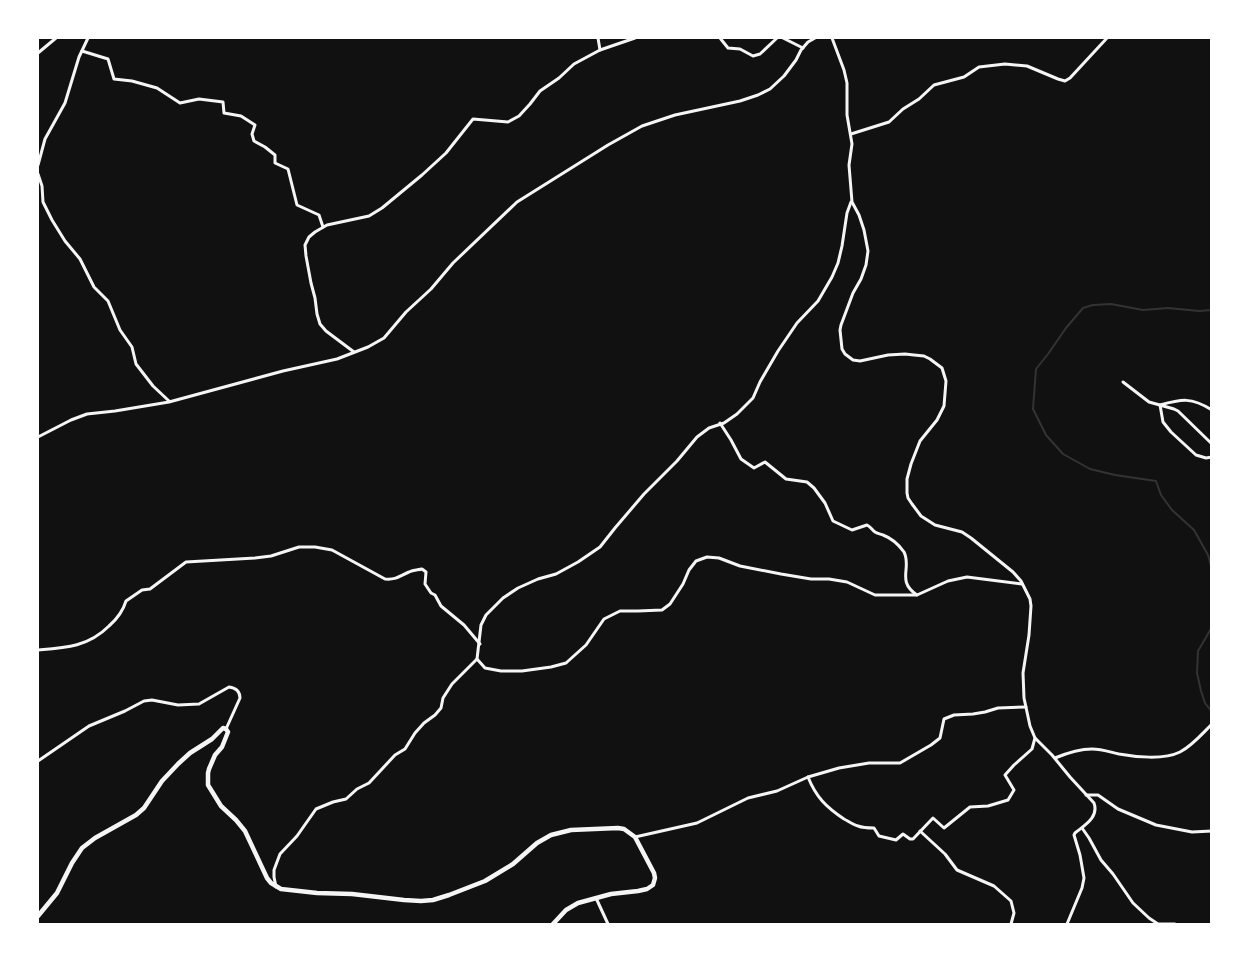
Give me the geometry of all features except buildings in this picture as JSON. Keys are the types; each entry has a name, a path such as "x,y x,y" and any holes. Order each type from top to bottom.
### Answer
{"main road":[{"path":"38,916 56,893 82,848 95,838 136,815 144,808 162,781 182,760 223,728 228,732 208,773 208,785 221,806 245,831 267,878 276,887 281,889 404,900 433,900 485,881 513,864 537,842 551,835 571,830 618,828 624,829 635,837 654,873 653,885 644,890 596,898 573,905 553,924"}],"street":[{"path":"38,53 56,38"},
{"path":"38,164 45,139 65,103 74,72 88,38"},
{"path":"598,38 600,50"},
{"path":"354,352 326,331 320,324 305,245 309,238 327,225 369,216 382,208 446,153 473,119 508,122 519,116 540,91 559,78 574,64 600,50 635,38"},
{"path":"720,38 728,48 740,48 752,56 760,54 777,38"},
{"path":"783,38 802,48"},
{"path":"38,437 87,414 169,402 284,371 337,359 368,347 384,338 453,263 517,202 642,126 675,115 740,101 770,89 784,76 802,48 815,38"},
{"path":"832,38 846,76 852,149 849,165 852,202 864,230 868,251 868,259 861,279 853,293 841,325 841,346 843,352 856,361 905,354 924,356 942,368 946,381 944,406 937,420 920,442 907,479 907,493 910,502 921,516 932,523 962,532 1013,572 1018,577 1030,599 1029,635 1023,673 1030,726 1035,738 1055,758 1095,806 1095,814 1092,820 1074,835 1083,867 1084,878 1082,888 1066,924"},
{"path":"851,134 889,122 934,85 964,77 979,67 1005,64 1028,66 1065,81 1107,38"},
{"path":"82,51 108,59 114,79 132,81 157,88 180,103 200,100 223,102 224,113 241,116 255,125 252,134 254,141 275,155 275,163 288,169 297,205 319,215 323,227"},
{"path":"38,174 42,186 43,202 52,220 65,241 80,259 94,287 108,301 120,330 132,347 136,364 153,386 169,402"},
{"path":"276,887 274,870 280,854 316,809 346,799 357,789 369,783 395,755 406,749 424,722 436,714 452,684 477,660 482,625 486,615 503,598 518,588 538,579 556,574 600,547 644,494 677,461 697,437 709,428 724,423 737,414 753,398 778,351 797,324 818,301 832,277 842,246 847,212 852,202"},
{"path":"1123,382 1148,402 1178,411 1212,444"},
{"path":"1160,405 1183,399 1203,404 1212,410"},
{"path":"1160,405 1163,422 1171,432 1196,455 1206,458 1212,457"},
{"path":"720,424 741,459 754,468 764,462 786,478 807,482 825,502 833,521 852,530 867,525 875,532 890,538 903,551 906,562 906,583 911,591 917,595"},
{"path":"38,650 62,648 85,643 100,635 114,622 124,608 126,601 142,590 150,589 186,562 255,558 271,556 299,547 315,546 332,550 385,579 400,578 410,572 422,569 426,572 425,584 441,606 457,618 480,644"},
{"path":"477,660 485,668 501,671 522,671 566,663 586,645 604,619 620,611 662,610 670,604 696,561 707,557 719,558 740,566 781,574 847,582 875,596 917,595 948,581 967,577 1022,584"},
{"path":"38,761 89,726 144,701 152,700 178,705 199,704 230,687 238,690 240,696 226,729"},
{"path":"635,837 697,823 748,798 777,791 808,777 839,768 869,763 900,763 940,738 944,719 954,715 973,714 998,708 1026,707"},
{"path":"1055,758 1091,749 1130,756 1167,756 1186,748 1212,724"},
{"path":"808,777 812,788 822,802 833,812 858,826 874,828 880,836 896,840 903,834 913,839 933,818 944,828 970,807 988,806 1008,800 1014,790 1005,775 1032,749 1035,738"},
{"path":"1086,794 1098,795 1118,809 1156,825 1192,832 1212,831"},
{"path":"1082,828 1101,860 1133,903 1158,924 1176,924"},
{"path":"920,831 945,854 957,870 994,886 1011,901 1014,913 1011,924"},
{"path":"596,898 608,924"}],"waterway":[{"path":"1212,310 1199,311 1168,308 1143,310 1111,304 1093,305 1083,308 1036,369 1033,409 1046,435 1063,454 1090,469 1156,481 1161,495 1172,510 1194,530 1208,555 1212,570"},
{"path":"1212,627 1198,651 1197,673 1205,703 1212,712"}]}
